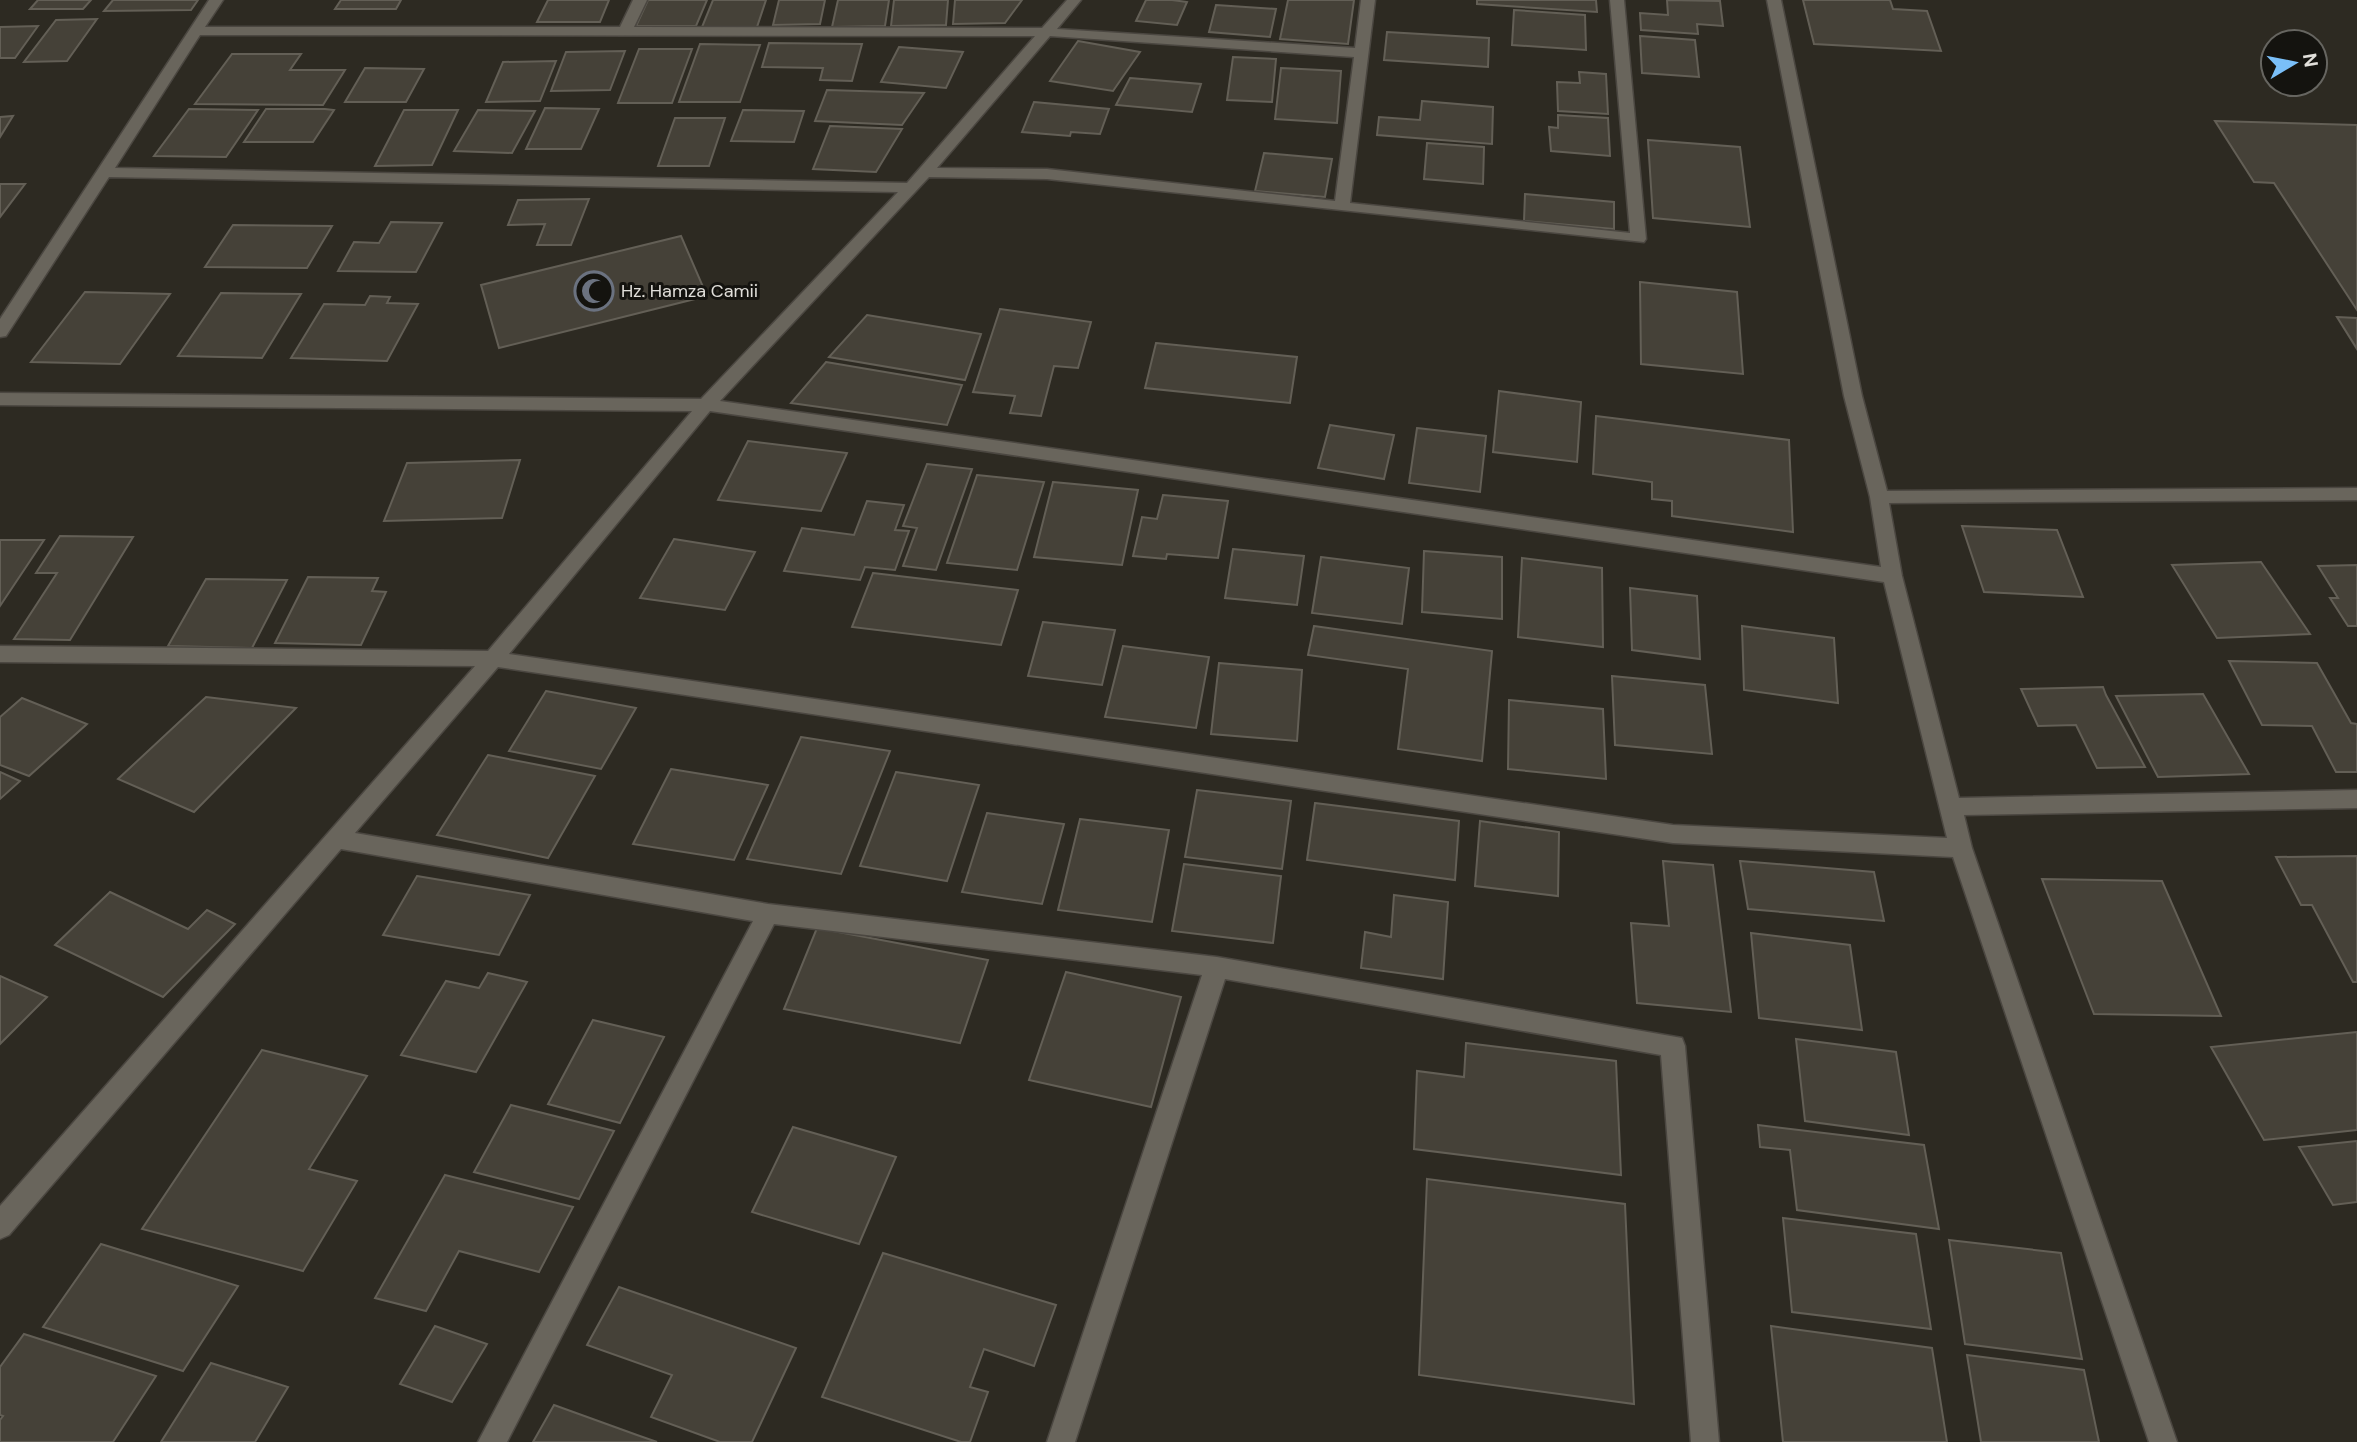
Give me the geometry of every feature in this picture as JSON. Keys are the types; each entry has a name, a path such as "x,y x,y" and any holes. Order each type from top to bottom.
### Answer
{"street":[{"path":"0,332 216,0"},
{"path":"626,29 640,0"},
{"path":"0,1226 493,659 706,405 911,188 1074,0"},
{"path":"1342,207 1368,0"},
{"path":"925,172 1047,174 1638,239 1616,0"},
{"path":"1774,0 1853,396 1879,497 1892,576 1961,848 2163,1442"},
{"path":"194,31 626,29 1047,32 1362,53"},
{"path":"103,172 911,188"},
{"path":"0,399 706,405 1892,576"},
{"path":"1879,497 2357,494"},
{"path":"0,654 493,659 1674,834 1961,848"},
{"path":"1951,807 2357,799"},
{"path":"336,839 768,914 1217,967 1673,1046 1705,1442"},
{"path":"492,1442 768,914"},
{"path":"1061,1442 1217,967"}],"building":[{"path":"38,0 91,0 83,9 30,9"},
{"path":"113,0 198,0 191,10 104,11"},
{"path":"341,0 401,0 396,9 335,9"},
{"path":"548,0 609,0 600,22 537,22"},
{"path":"648,0 707,0 696,26 636,26"},
{"path":"713,0 766,0 757,27 702,27"},
{"path":"779,0 825,0 820,24 773,25"},
{"path":"838,0 889,0 885,26 832,27"},
{"path":"894,0 948,0 946,25 891,26"},
{"path":"955,0 1022,0 1005,23 953,24"},
{"path":"1146,0 1187,2 1177,25 1136,21"},
{"path":"1288,0 1354,0 1348,44 1280,39"},
{"path":"1477,0 1596,0 1597,12 1477,4"},
{"path":"1667,0 1720,1 1723,26 1697,24 1698,34 1641,30 1640,13 1668,15"},
{"path":"1803,0 1890,0 1893,9 1927,11 1941,51 1814,44"},
{"path":"1216,5 1276,9 1270,37 1209,32"},
{"path":"1514,10 1585,15 1586,50 1512,45"},
{"path":"97,19 67,61 24,62 56,20"},
{"path":"38,26 15,58 0,58 0,27"},
{"path":"1387,32 1489,38 1488,67 1384,60"},
{"path":"1640,36 1695,40 1699,77 1642,73"},
{"path":"1078,41 1140,52 1113,91 1050,81"},
{"path":"769,43 862,44 852,81 820,80 823,68 762,67"},
{"path":"700,44 760,45 740,102 679,102"},
{"path":"899,47 963,52 946,88 881,82"},
{"path":"639,49 692,49 672,103 618,103"},
{"path":"625,51 610,90 551,91 566,52"},
{"path":"232,54 301,54 290,70 345,70 323,105 195,104"},
{"path":"1233,57 1276,59 1272,102 1227,100"},
{"path":"556,61 540,101 486,102 503,62"},
{"path":"365,68 424,69 406,102 345,102"},
{"path":"1281,68 1341,71 1337,123 1275,119"},
{"path":"1579,72 1606,74 1608,114 1558,111 1557,82 1580,83"},
{"path":"1130,78 1201,84 1192,112 1116,105"},
{"path":"827,90 924,93 902,125 815,121"},
{"path":"1422,101 1493,107 1492,144 1377,135 1379,117 1420,120"},
{"path":"1034,102 1109,109 1100,134 1071,132 1070,136 1022,132"},
{"path":"545,108 599,109 581,149 526,149"},
{"path":"189,109 258,110 226,157 154,156"},
{"path":"266,109 334,110 313,142 244,142"},
{"path":"404,110 458,110 432,165 375,166"},
{"path":"478,110 535,111 512,153 454,151"},
{"path":"743,110 804,111 794,142 731,141"},
{"path":"1558,115 1608,118 1610,156 1551,151 1549,127 1558,128"},
{"path":"13,116 0,137 0,117"},
{"path":"675,118 725,118 709,166 658,166"},
{"path":"2215,121 2357,125 2357,310 2274,183 2254,182"},
{"path":"830,126 902,129 876,172 813,169"},
{"path":"1648,140 1740,147 1750,227 1653,218"},
{"path":"1427,143 1484,147 1483,184 1424,179"},
{"path":"1264,153 1332,159 1325,197 1255,191"},
{"path":"0,184 25,184 0,217"},
{"path":"1525,194 1614,202 1614,229 1524,221"},
{"path":"589,199 571,245 537,245 545,224 508,225 518,200"},
{"path":"391,222 442,223 416,272 338,271 354,242 379,243"},
{"path":"233,225 332,226 307,268 205,267"},
{"name":"Hz. Hamza Camii","path":"681,236 707,296 499,348 481,285"},
{"path":"1640,282 1737,292 1743,374 1641,364"},
{"path":"85,292 170,294 120,364 31,362"},
{"path":"221,293 301,294 262,358 178,356"},
{"path":"370,296 390,297 387,303 418,304 387,361 291,358 324,304 365,305"},
{"path":"1000,309 1091,322 1078,368 1054,366 1041,416 1010,413 1015,396 973,392"},
{"path":"867,315 981,334 965,380 829,357"},
{"path":"2337,317 2357,318 2357,349"},
{"path":"1156,343 1297,357 1290,403 1145,388"},
{"path":"826,362 962,385 947,425 791,403"},
{"path":"1499,391 1581,402 1577,462 1493,452"},
{"path":"1596,416 1789,440 1793,532 1672,516 1672,501 1652,499 1652,482 1593,474"},
{"path":"1330,425 1394,435 1384,479 1318,468"},
{"path":"1417,428 1486,436 1480,492 1409,483"},
{"path":"748,441 847,453 821,511 718,500"},
{"path":"520,460 502,518 384,521 407,463"},
{"path":"927,464 972,469 936,570 903,566 917,528 903,526"},
{"path":"977,475 1044,482 1017,570 947,563"},
{"path":"1053,482 1138,490 1122,565 1034,557"},
{"path":"1163,495 1228,501 1218,558 1167,554 1166,559 1133,556 1142,517 1157,519"},
{"path":"867,501 904,505 895,530 909,531 895,570 865,567 860,580 784,571 802,528 854,535"},
{"path":"1962,526 2057,530 2083,597 1984,592"},
{"path":"60,536 133,537 70,640 14,639 57,573 36,573"},
{"path":"674,539 755,552 725,610 640,598"},
{"path":"0,540 44,540 0,606"},
{"path":"1233,549 1304,556 1297,605 1225,598"},
{"path":"1424,551 1502,557 1502,619 1422,612"},
{"path":"1321,557 1409,568 1402,624 1312,613"},
{"path":"1522,558 1602,568 1603,647 1518,637"},
{"path":"2261,562 2310,634 2217,638 2172,565"},
{"path":"2357,565 2357,626 2348,626 2330,598 2338,598 2318,566"},
{"path":"873,573 1018,590 1001,645 852,627"},
{"path":"308,577 378,578 372,591 386,592 361,645 275,643"},
{"path":"206,579 287,580 252,648 168,646"},
{"path":"1630,588 1697,596 1700,659 1632,650"},
{"path":"1043,622 1115,630 1102,685 1028,676"},
{"path":"1314,626 1492,651 1482,761 1398,749 1408,669 1308,655"},
{"path":"1742,626 1834,638 1838,703 1744,690"},
{"path":"1123,646 1209,657 1196,728 1105,717"},
{"path":"2229,661 2317,663 2351,723 2357,724 2357,772 2336,772 2312,726 2262,725"},
{"path":"1219,663 1302,670 1297,741 1211,734"},
{"path":"1612,676 1705,685 1712,754 1615,745"},
{"path":"2103,687 2145,767 2097,768 2076,725 2038,726 2021,689"},
{"path":"546,691 636,708 601,769 509,751"},
{"path":"2203,694 2249,774 2158,777 2116,696"},
{"path":"206,697 296,708 194,812 118,779"},
{"path":"22,698 87,724 29,776 0,765 0,717"},
{"path":"1509,700 1603,709 1606,779 1508,769"},
{"path":"801,737 890,751 841,874 747,859"},
{"path":"488,755 595,776 548,858 437,835"},
{"path":"671,769 768,785 734,860 633,844"},
{"path":"0,772 20,781 0,799"},
{"path":"896,772 979,785 947,881 860,866"},
{"path":"1197,790 1291,801 1282,869 1185,857"},
{"path":"1315,803 1459,821 1455,880 1307,860"},
{"path":"987,813 1064,824 1042,904 962,892"},
{"path":"1080,819 1169,830 1152,922 1058,910"},
{"path":"1480,821 1559,832 1558,896 1475,886"},
{"path":"2357,856 2357,982 2353,982 2312,905 2301,905 2276,857"},
{"path":"1663,861 1713,865 1731,1012 1637,1003 1631,923 1669,926"},
{"path":"1740,861 1874,872 1884,921 1748,909"},
{"path":"1184,864 1281,876 1273,943 1172,931"},
{"path":"417,876 530,895 499,955 383,935"},
{"path":"2042,879 2162,881 2221,1016 2094,1014"},
{"path":"110,892 188,929 207,910 235,924 163,997 55,945"},
{"path":"1394,895 1448,902 1443,979 1361,968 1365,932 1391,937"},
{"path":"817,928 988,960 960,1043 784,1009"},
{"path":"1751,933 1850,945 1862,1030 1759,1018"},
{"path":"1066,972 1181,997 1151,1107 1029,1080"},
{"path":"488,973 527,982 476,1072 401,1055 446,981 479,988"},
{"path":"0,976 47,997 0,1044"},
{"path":"593,1020 664,1037 620,1123 548,1104"},
{"path":"2357,1032 2357,1130 2264,1140 2211,1047"},
{"path":"1796,1039 1896,1052 1909,1135 1805,1121"},
{"path":"1466,1043 1616,1061 1621,1175 1414,1149 1417,1071 1464,1077"},
{"path":"262,1050 367,1076 309,1169 357,1181 303,1271 142,1229"},
{"path":"511,1105 614,1131 579,1199 474,1172"},
{"path":"1758,1125 1924,1145 1939,1229 1797,1210 1790,1150 1760,1147"},
{"path":"793,1127 896,1157 859,1244 752,1212"},
{"path":"2357,1141 2357,1202 2333,1205 2299,1147"},
{"path":"445,1175 573,1207 539,1272 459,1251 426,1311 375,1298"},
{"path":"1427,1179 1625,1204 1634,1404 1419,1375"},
{"path":"1783,1218 1916,1234 1931,1329 1792,1312"},
{"path":"1949,1240 2061,1253 2082,1359 1965,1344"},
{"path":"101,1244 238,1286 183,1371 43,1327"},
{"path":"883,1253 1056,1305 1034,1366 984,1349 970,1387 988,1392 970,1442 961,1442 822,1397"},
{"path":"619,1287 796,1348 752,1442 720,1442 651,1417 672,1375 587,1345"},
{"path":"435,1326 487,1344 452,1402 400,1384"},
{"path":"1771,1326 1932,1348 1947,1442 1783,1442"},
{"path":"24,1334 156,1376 113,1442 0,1442 0,1420 3,1416 0,1415 0,1367"},
{"path":"1967,1355 2084,1370 2099,1442 1981,1442"},
{"path":"211,1363 288,1387 255,1442 161,1442"},
{"path":"554,1405 637,1435 657,1442 533,1442"}],"place":[{"name":"Hz. Hamza Camii","path":"594,291"}]}
